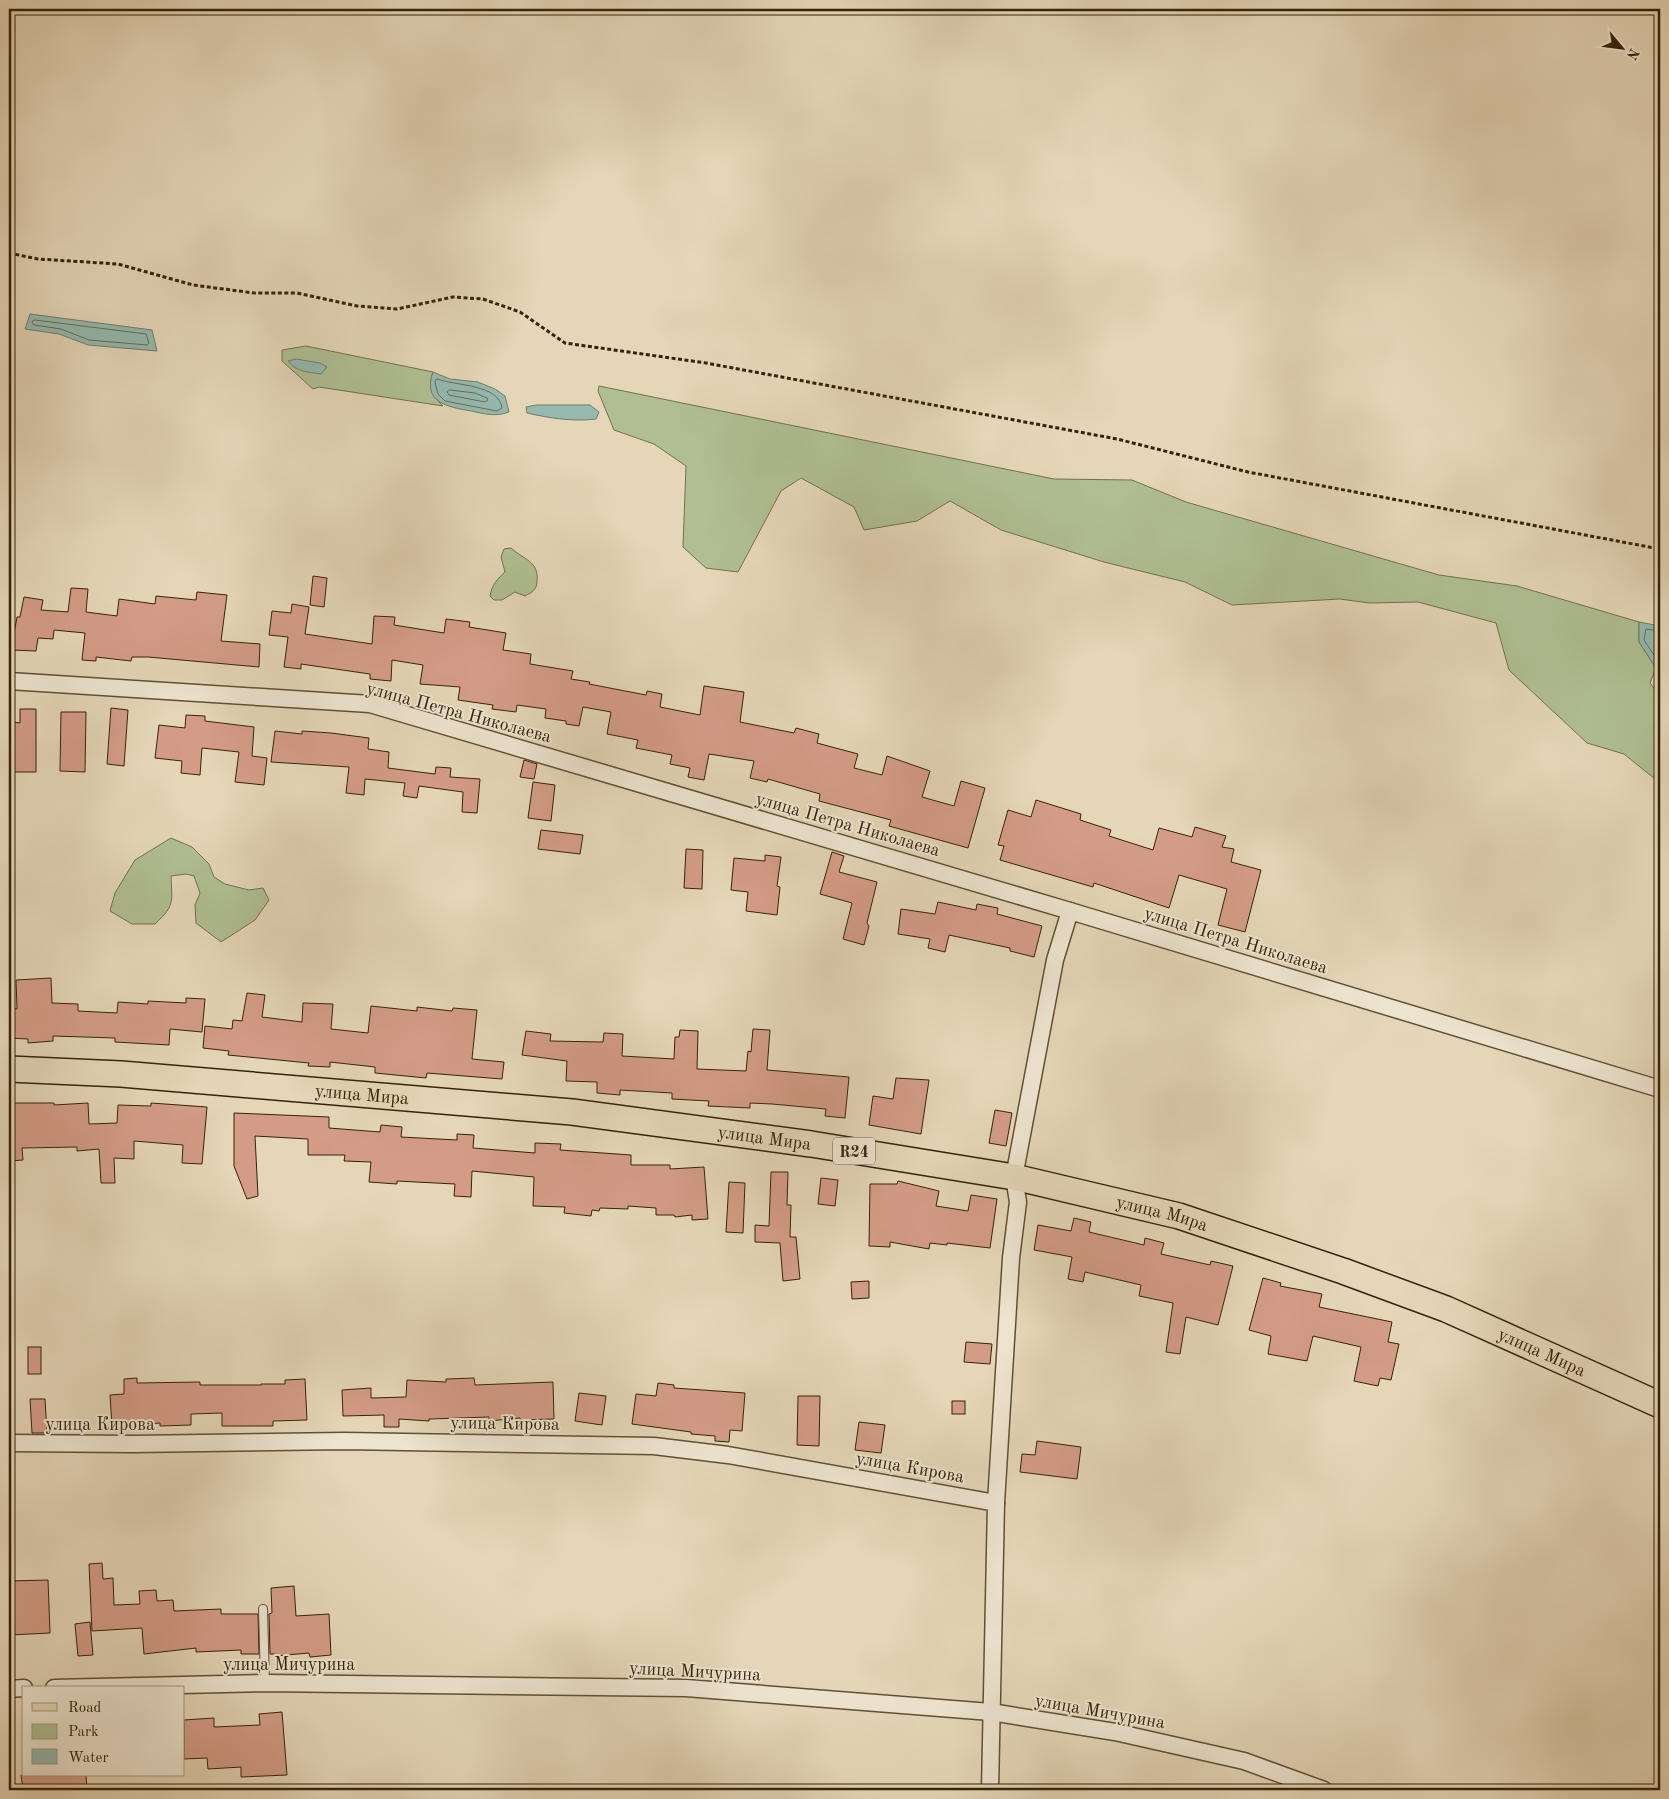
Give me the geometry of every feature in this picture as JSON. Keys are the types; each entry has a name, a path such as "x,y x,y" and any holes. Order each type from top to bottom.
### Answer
{"main road":[{"name":"улица Мира","path":"9,1069 121,1074 572,1112 811,1144 1014,1178 1179,1216 1343,1271 1446,1309 1660,1405"}],"street":[{"name":"улица Петра Николаева","path":"9,681 370,704 1070,911 1660,1089"},
{"path":"990,1790 996,1503 1011,1258 1018,1202 1014,1178 1055,960 1070,911"},
{"name":"улица Кирова","path":"9,1443 133,1444 344,1441 654,1446 728,1455 996,1503"},
{"name":"улица Мичурина","path":"138,1686 265,1683 686,1688 992,1712 1115,1732 1244,1761 1324,1790"},
{"path":"9,1689 22,1688"}],"lane":[{"path":"263,1609 265,1683"}],"path":[{"path":"9,254 38,259 118,264 193,285 254,293 297,293 357,306 397,309 453,297 483,299 520,312 565,343 706,363 1117,439 1248,472 1660,550"}],"green space":[{"path":"306,346 433,372 432,390 443,406 319,387 313,389 282,361 282,350"},
{"path":"599,386 1054,479 1132,480 1186,502 1439,575 1517,586 1639,622 1639,642 1656,668 1650,683 1660,696 1660,783 1624,754 1587,743 1509,670 1496,623 1418,602 1369,603 1340,599 1232,605 1185,582 1104,562 1001,530 950,501 917,521 864,530 854,507 801,478 781,491 738,572 706,568 683,547 686,466 654,444 614,430 598,391"},
{"path":"511,548 530,562 536,569 536,587 525,596 515,592 502,600 494,600 490,596 492,589 505,572 501,557 504,549"},
{"path":"171,838 192,847 209,864 214,877 225,884 249,890 263,888 269,900 255,920 221,942 196,923 195,905 200,893 194,876 186,874 171,876 171,903 155,924 132,924 110,911 115,893 135,860"}],"water":[{"path":"30,314 152,330 157,351 88,345 59,334 25,329"},
{"path":"296,359 320,363 327,367 321,374 303,371 291,365 288,361"},
{"path":"433,372 450,379 478,382 495,389 505,396 509,412 490,414 446,405 434,396 431,390 430,382"},
{"path":"536,405 590,405 599,412 596,419 579,420 552,418 527,413 526,407"},
{"path":"1639,622 1660,626 1660,669 1656,668 1639,642"}],"building":[{"path":"313,576 327,578 324,607 310,605"},
{"path":"71,588 88,589 86,612 117,616 119,599 155,604 156,596 196,600 197,592 227,595 221,641 260,644 259,667 148,657 132,657 131,661 96,657 96,661 82,660 85,633 54,630 53,639 38,638 36,651 11,650 17,617 20,617 24,597 43,600 41,610 68,612"},
{"path":"292,604 309,607 305,634 372,644 374,616 395,617 394,625 444,633 446,619 470,622 469,627 506,633 503,650 531,654 530,664 573,671 571,679 590,682 589,684 646,695 647,691 662,694 660,707 700,715 704,686 744,692 740,722 794,733 796,728 819,734 817,743 858,754 854,768 882,775 887,756 930,771 922,797 954,806 961,781 985,788 968,848 889,826 891,820 819,801 820,794 768,779 767,782 750,778 754,761 709,754 704,780 688,777 690,768 670,764 672,755 636,748 638,740 607,734 611,712 583,707 579,726 566,724 566,721 545,718 546,709 517,705 516,712 492,709 493,705 458,700 460,687 420,684 423,665 392,660 391,681 370,679 370,674 301,664 301,669 284,667 288,637 269,635 272,611 291,613"},
{"path":"111,708 128,710 124,766 107,764"},
{"path":"20,709 36,709 36,772 13,772 13,722 20,723"},
{"path":"61,712 86,712 85,772 60,771"},
{"path":"186,715 205,716 205,721 254,727 252,756 267,758 264,785 235,782 239,752 202,748 200,775 181,773 182,761 155,758 159,725 185,728"},
{"path":"275,731 302,734 302,731 331,733 369,738 368,749 389,752 388,768 435,774 436,767 451,768 450,777 480,779 477,813 462,812 463,792 419,786 417,798 403,796 405,783 365,779 364,795 346,793 349,767 271,762"},
{"path":"524,760 537,764 534,779 520,777"},
{"path":"533,782 555,785 551,821 528,818"},
{"path":"1036,800 1081,814 1080,820 1111,830 1109,836 1153,850 1159,828 1192,837 1195,827 1226,836 1222,847 1234,849 1231,862 1261,870 1245,932 1218,925 1227,889 1179,875 1169,908 1094,883 1093,887 1000,860 1004,846 998,845 1008,810 1031,817"},
{"path":"541,830 583,835 580,854 538,849"},
{"path":"686,849 703,850 702,889 684,888"},
{"path":"832,852 844,856 839,872 877,882 867,923 869,926 864,945 843,939 852,903 820,894"},
{"path":"765,855 781,857 777,886 780,887 777,915 746,911 748,892 731,890 734,858 765,861"},
{"path":"938,902 976,910 977,904 998,908 997,914 1042,926 1034,957 1010,951 1010,948 949,935 945,952 928,948 930,939 898,934 901,909 935,914"},
{"path":"51,978 52,1003 78,1004 78,1011 117,1013 118,1002 148,1004 148,1001 186,1003 186,998 205,999 202,1032 170,1029 169,1045 115,1042 115,1038 53,1036 53,1041 28,1043 28,1039 9,1038 9,1008 17,1009 16,980"},
{"path":"247,993 265,995 262,1017 302,1022 303,1003 333,1004 331,1029 368,1033 371,1006 417,1011 417,1007 452,1011 453,1008 477,1010 472,1059 504,1062 502,1079 427,1073 426,1078 375,1073 375,1067 330,1062 330,1067 308,1066 309,1063 228,1055 229,1051 203,1048 205,1026 232,1029 233,1020 242,1021"},
{"path":"753,1029 770,1030 767,1070 849,1077 845,1118 825,1116 826,1109 772,1104 750,1103 750,1108 708,1106 709,1101 672,1099 672,1093 620,1090 620,1095 597,1093 597,1082 566,1081 567,1061 522,1055 526,1031 551,1034 550,1041 603,1042 604,1033 623,1034 622,1056 674,1059 675,1037 679,1037 680,1030 698,1031 697,1069 746,1071 748,1051 751,1052"},
{"path":"896,1078 929,1080 921,1134 869,1125 873,1096 893,1099"},
{"path":"9,1103 54,1103 54,1105 88,1103 89,1124 117,1123 118,1105 151,1106 151,1103 207,1107 202,1164 182,1163 183,1145 134,1141 134,1159 114,1158 115,1183 101,1183 99,1149 77,1151 77,1147 22,1148 23,1160 9,1161"},
{"path":"995,1110 1012,1113 1006,1146 989,1143"},
{"path":"234,1113 329,1117 329,1128 380,1132 381,1125 402,1127 401,1137 457,1140 457,1134 474,1135 473,1148 535,1153 535,1143 561,1144 560,1150 631,1155 631,1165 670,1165 670,1169 704,1167 708,1219 692,1220 692,1215 675,1217 674,1215 656,1215 656,1208 628,1206 628,1209 600,1208 599,1211 592,1210 591,1216 564,1213 565,1207 533,1206 534,1177 472,1171 471,1197 454,1196 455,1184 397,1181 397,1184 369,1182 371,1162 344,1161 345,1155 308,1155 308,1139 255,1136 258,1196 247,1199 234,1166"},
{"path":"771,1172 788,1172 787,1205 791,1205 790,1237 796,1237 800,1279 783,1281 780,1243 755,1242 755,1225 769,1226"},
{"path":"821,1178 838,1180 835,1206 818,1204"},
{"path":"898,1181 939,1191 936,1206 968,1211 971,1195 997,1199 990,1248 930,1243 929,1249 890,1242 890,1247 869,1246 870,1184 897,1184"},
{"path":"729,1182 745,1183 743,1233 726,1232"},
{"path":"1074,1218 1091,1222 1089,1232 1144,1245 1145,1238 1164,1243 1161,1254 1210,1265 1211,1261 1233,1266 1218,1325 1186,1317 1180,1354 1166,1352 1173,1303 1139,1296 1141,1285 1085,1272 1083,1282 1068,1279 1072,1257 1034,1250 1038,1225 1071,1231"},
{"path":"1263,1278 1281,1283 1280,1286 1322,1294 1319,1307 1392,1322 1388,1342 1399,1344 1391,1380 1380,1378 1378,1386 1354,1381 1361,1347 1313,1336 1307,1361 1268,1354 1271,1336 1249,1330"},
{"path":"869,1281 869,1298 852,1299 851,1282"},
{"path":"966,1342 992,1344 990,1364 964,1362"},
{"path":"28,1347 41,1347 41,1374 28,1374"},
{"path":"137,1378 137,1383 200,1382 200,1385 285,1384 285,1380 305,1379 307,1420 273,1421 273,1426 222,1426 222,1413 191,1414 191,1425 160,1426 160,1423 112,1426 110,1395 124,1394 124,1379"},
{"path":"474,1378 475,1385 553,1382 554,1419 520,1420 520,1418 489,1421 489,1417 429,1419 429,1421 399,1419 399,1427 384,1427 384,1415 343,1416 342,1390 371,1388 371,1398 406,1397 407,1380 446,1382 446,1379"},
{"path":"658,1383 674,1385 674,1388 745,1393 742,1431 730,1430 729,1442 715,1441 715,1436 632,1424 636,1394 656,1396"},
{"path":"579,1393 606,1396 602,1425 575,1421"},
{"path":"798,1396 820,1396 819,1446 797,1445"},
{"path":"30,1399 45,1399 47,1433 32,1433"},
{"path":"952,1401 965,1401 965,1414 952,1414"},
{"path":"859,1422 885,1425 881,1453 855,1450"},
{"path":"1037,1441 1081,1447 1077,1479 1020,1472 1022,1454 1035,1455"},
{"path":"102,1563 103,1579 113,1578 114,1605 140,1604 139,1591 156,1590 157,1601 173,1600 174,1611 221,1609 221,1614 258,1614 259,1654 241,1654 241,1650 196,1652 196,1648 144,1654 142,1628 92,1631 89,1564"},
{"path":"48,1580 50,1633 9,1635 9,1581"},
{"path":"294,1586 296,1616 329,1614 331,1655 310,1657 309,1653 275,1656 275,1654 270,1654 269,1614 272,1613 271,1588"},
{"path":"90,1622 93,1655 78,1656 75,1624"},
{"path":"282,1712 287,1775 241,1777 241,1767 208,1769 207,1758 185,1759 185,1720 214,1718 214,1727 260,1725 259,1714"},
{"path":"21,1775 86,1776 87,1790 39,1790 38,1787 23,1789"}]}
